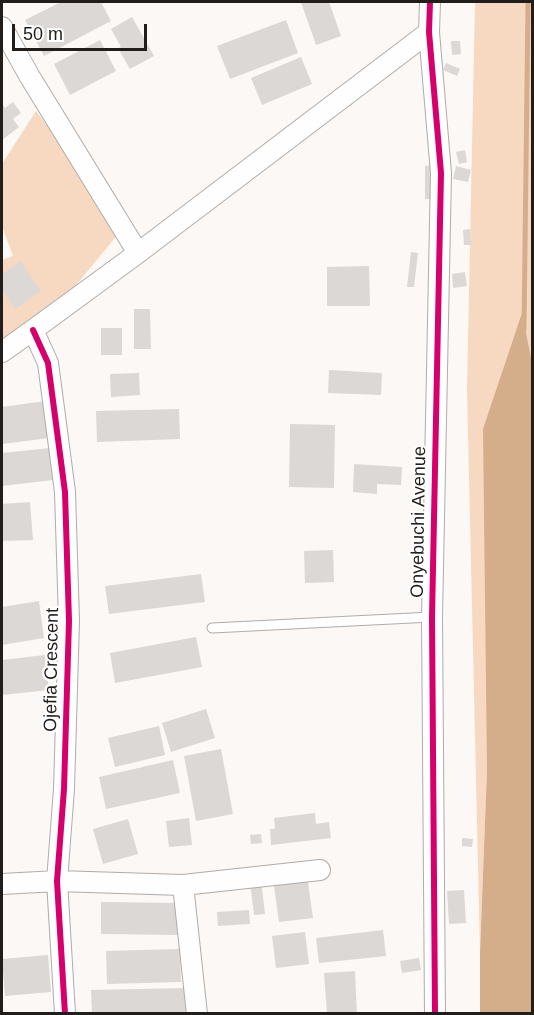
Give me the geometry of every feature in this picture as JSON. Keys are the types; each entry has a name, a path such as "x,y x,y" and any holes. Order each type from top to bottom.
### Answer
{"street":[{"name":"Onyebuchi Avenue","path":"430,2 429,32 441,173 432,617 435,1014"},
{"path":"2,27 138,253"},
{"path":"2,352 34,332 429,32"},
{"name":"Ojefia Crescent","path":"34,332 48,363 65,492 69,621 64,789 57,881 65,1014"},
{"path":"2,884 57,881 183,885 320,870"},
{"path":"183,885 196,1014"}],"lane":[{"path":"212,628 432,617"}],"shaded area":[{"path":"475,2 532,2 532,362 522,314 487,769 480,952 467,389"},
{"path":"36,111 124,227 29,342 2,364 2,260 13,256 2,226 2,164"},
{"path":"522,313 532,362 532,1013 480,1013 487,769 483,429"}],"building":[{"path":"61,2 101,2 111,21 44,56 25,20"},
{"path":"301,2 329,2 341,36 316,45"},
{"path":"132,17 154,56 130,69 118,48 121,47 111,29"},
{"path":"286,20 298,53 230,79 217,46"},
{"path":"100,40 116,71 70,95 54,64"},
{"path":"451,41 460,41 461,54 452,55"},
{"path":"301,57 312,84 262,105 251,78"},
{"path":"446,63 460,69 457,76 443,70"},
{"path":"13,102 21,113 13,119 19,127 2,140 2,104 5,108"},
{"path":"465,150 467,162 459,164 456,152"},
{"path":"434,165 434,199 425,199 425,166"},
{"path":"456,166 471,170 468,182 453,179"},
{"path":"470,229 471,245 464,245 463,230"},
{"path":"411,252 418,253 414,287 407,287"},
{"path":"20,261 41,291 15,309 2,289 2,275"},
{"path":"369,266 370,306 327,306 327,267"},
{"path":"465,272 467,286 453,288 452,274"},
{"path":"134,309 150,309 151,349 134,349"},
{"path":"101,328 122,328 122,355 101,355"},
{"path":"329,370 382,373 381,395 328,393"},
{"path":"139,373 140,395 111,397 110,374"},
{"path":"45,401 50,438 2,444 2,407"},
{"path":"179,409 180,439 97,442 96,411"},
{"path":"290,424 335,425 334,488 289,487"},
{"path":"50,448 53,480 2,486 2,453"},
{"path":"354,464 402,467 401,485 377,484 377,494 353,492"},
{"path":"30,502 33,540 2,541 2,504"},
{"path":"333,550 334,582 305,583 304,551"},
{"path":"201,574 205,602 109,614 105,586"},
{"path":"39,601 44,638 2,645 2,607"},
{"path":"196,637 202,667 115,683 110,653"},
{"path":"45,655 49,690 2,695 2,660"},
{"path":"206,709 215,738 171,752 162,723"},
{"path":"159,726 165,755 115,767 108,738"},
{"path":"221,749 233,814 196,821 184,756"},
{"path":"173,760 180,793 106,809 99,777"},
{"path":"315,813 316,824 329,822 331,838 271,845 270,829 275,829 274,818"},
{"path":"189,818 192,845 169,847 166,821"},
{"path":"128,819 138,854 103,864 93,829"},
{"path":"261,834 262,843 251,844 250,835"},
{"path":"462,838 473,839 472,847 462,846"},
{"path":"307,875 313,918 279,922 273,879"},
{"path":"261,880 265,914 254,915 250,882"},
{"path":"464,890 466,923 449,924 447,891"},
{"path":"101,902 179,903 178,935 101,934"},
{"path":"249,910 250,924 218,926 217,912"},
{"path":"383,930 386,956 319,963 316,938"},
{"path":"305,932 309,964 276,968 272,936"},
{"path":"180,949 181,982 107,984 106,951"},
{"path":"48,955 51,992 5,996 2,959"},
{"path":"419,958 421,970 402,973 400,961"},
{"path":"355,971 357,1014 327,1014 324,973"},
{"path":"185,988 186,1014 92,1014 91,990"}],"waterway":[{"path":"524,330 528,2"}],"cycle path":[{"path":"430,2 429,32 441,173 432,617 435,1014"},
{"path":"33,330 48,363 65,492 69,621 64,789 57,881 65,1014"}]}
